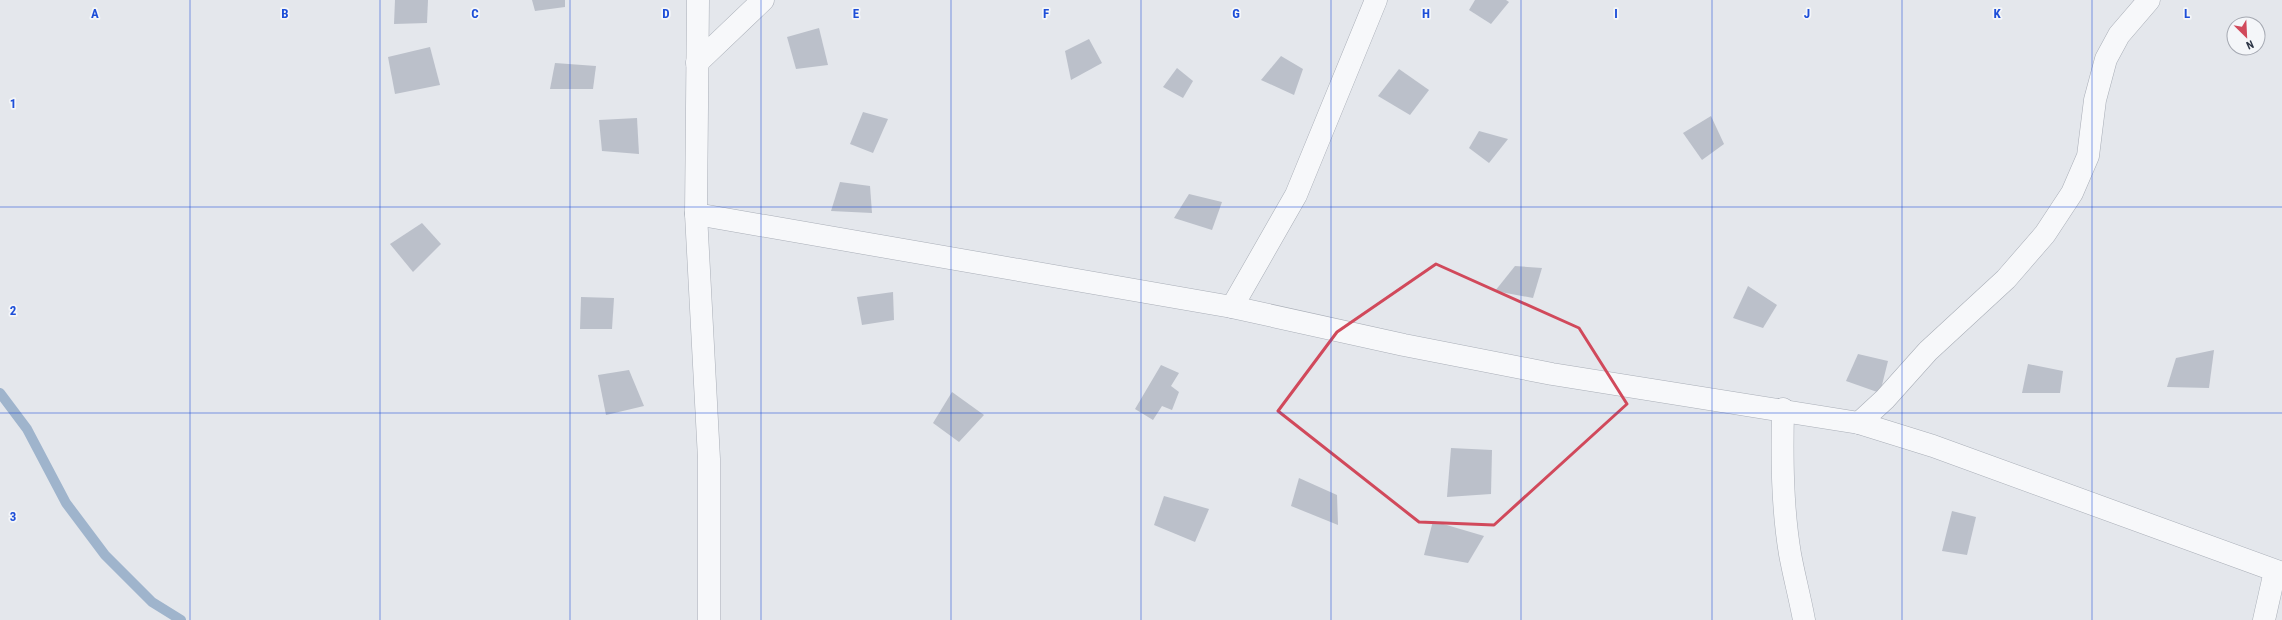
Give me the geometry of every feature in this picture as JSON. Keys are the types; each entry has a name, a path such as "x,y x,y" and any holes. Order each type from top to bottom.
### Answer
{"street":[{"path":"698,0 696,214 709,459 709,620"},
{"path":"697,63 763,0"},
{"path":"1232,307 1296,195 1376,0"},
{"path":"1859,423 1885,399 1928,351 2006,279 2045,234 2072,193 2088,156 2095,100 2106,59 2119,35 2149,0"},
{"path":"696,214 1232,307 1404,345 1552,374 1783,409 1859,423 1933,446 2279,572 2264,620"},
{"path":"1783,409 1782,472 1790,552 1804,620"}],"highlighted area":[{"path":"1436,264 1579,328 1627,404 1494,525 1419,522 1278,411 1337,332"}],"building":[{"path":"395,0 428,0 427,23 394,24"},
{"path":"532,0 565,0 565,7 535,11"},
{"path":"1475,0 1506,0 1509,2 1491,24 1469,10"},
{"path":"819,28 828,65 796,69 787,37"},
{"path":"1089,39 1102,63 1071,80 1065,51"},
{"path":"430,47 440,85 395,94 388,57"},
{"path":"1281,56 1303,69 1294,95 1261,80"},
{"path":"555,63 596,66 593,89 550,89"},
{"path":"1177,68 1193,81 1183,98 1163,87"},
{"path":"1399,69 1429,90 1410,115 1378,96"},
{"path":"863,112 888,119 873,153 850,144"},
{"path":"1711,116 1724,144 1702,160 1683,133"},
{"path":"637,118 639,154 602,151 599,120"},
{"path":"1479,131 1508,139 1489,163 1469,148"},
{"path":"840,182 870,186 872,213 831,211"},
{"path":"1189,194 1222,202 1212,230 1174,218"},
{"path":"422,223 441,244 413,272 390,244"},
{"path":"1515,266 1542,268 1533,298 1495,291"},
{"path":"1748,286 1777,305 1763,328 1733,318"},
{"path":"893,292 894,320 862,325 857,297"},
{"path":"581,297 614,298 612,329 580,329"},
{"path":"2214,350 2209,388 2167,387 2176,358"},
{"path":"1858,354 1888,361 1880,393 1846,381"},
{"path":"2028,364 2063,371 2060,393 2022,393"},
{"path":"1161,365 1179,373 1171,386 1179,392 1172,410 1162,406 1153,420 1135,409"},
{"path":"629,370 644,406 606,415 598,375"},
{"path":"952,392 984,415 959,442 933,423"},
{"path":"1451,448 1492,450 1491,494 1447,497"},
{"path":"1299,478 1337,495 1338,525 1291,506"},
{"path":"1164,496 1209,509 1195,542 1154,525"},
{"path":"1952,511 1976,517 1967,555 1942,551"},
{"path":"1433,521 1484,536 1468,563 1424,555"}],"waterway":[{"path":"0,393 27,429 66,503 105,555 152,602 181,620"}]}
